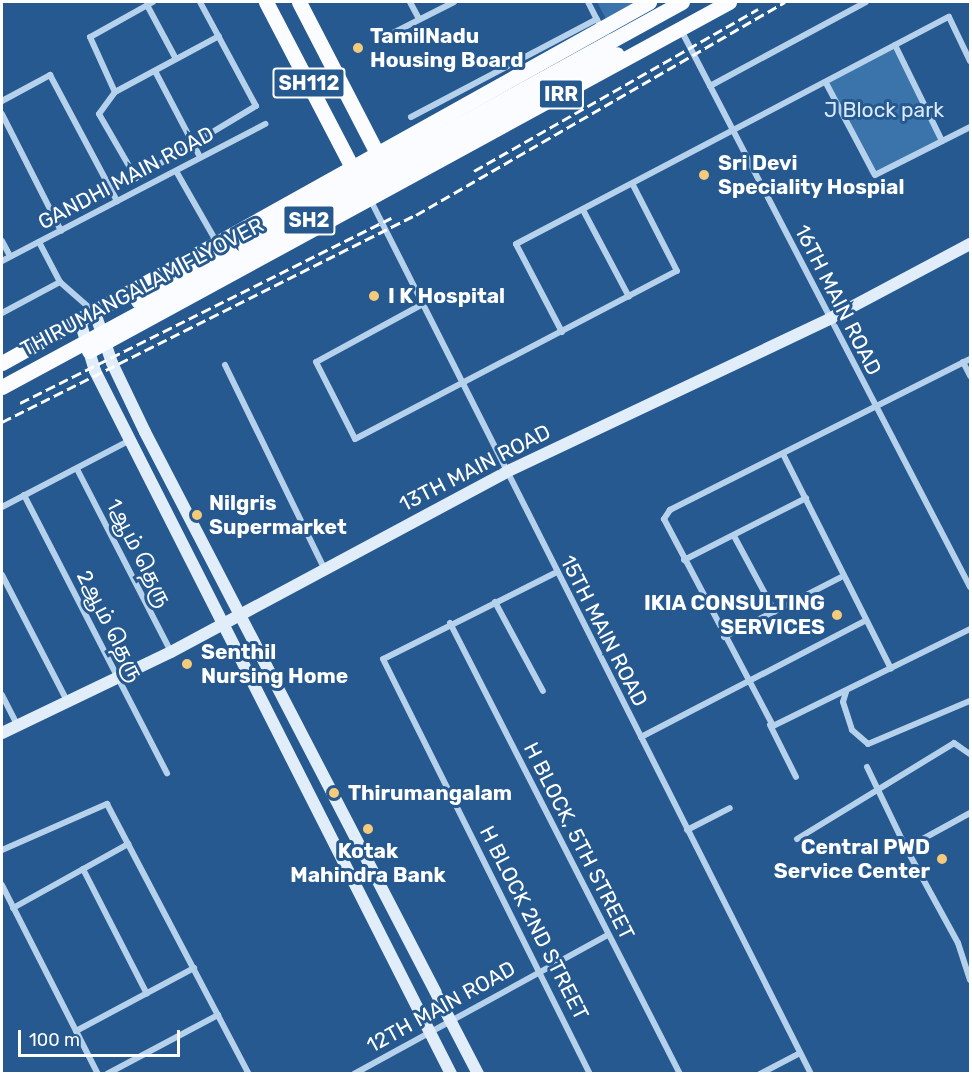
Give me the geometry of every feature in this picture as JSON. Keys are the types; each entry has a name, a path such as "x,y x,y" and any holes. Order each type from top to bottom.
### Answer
{"main road":[{"name":"SH112","path":"266,2 371,201"},
{"name":"SH112","path":"299,2 394,188"},
{"name":"IRR","path":"2,363 217,244 351,165 606,35 649,2"},
{"name":"THIRUMANGALAM FLYOVER","path":"2,376 606,35 682,2"},
{"name":"THIRUMANGALAM FLYOVER","path":"2,387 606,35 714,2"},
{"name":"IRR","path":"89,351 371,201 680,27 729,2"},
{"path":"451,113 468,147"},
{"name":"13TH MAIN ROAD","path":"2,733 171,652 223,620 506,472 829,319 970,244"},
{"path":"95,313 105,342 237,614 478,1074"},
{"path":"81,321 89,351 130,440 451,1074"}],"street":[{"path":"201,2 219,36 256,106 194,144 132,177 99,114 115,92 219,36"},
{"path":"410,2 419,20"},
{"path":"389,35 453,2"},
{"path":"411,117 606,35 588,2"},
{"path":"710,86 866,2"},
{"path":"115,92 90,37 150,3 176,59"},
{"path":"562,332 516,244 633,185 949,17 970,60"},
{"name":"16TH MAIN ROAD","path":"680,27 829,319 970,587"},
{"path":"895,45 942,141"},
{"path":"155,71 200,157"},
{"path":"2,100 50,75 117,201"},
{"path":"826,83 875,175 970,127"},
{"path":"2,114 61,231"},
{"name":"GANDHI MAIN ROAD","path":"2,261 265,124"},
{"path":"176,171 217,244"},
{"path":"421,305 316,362 355,439 677,271 633,185"},
{"name":"15TH MAIN ROAD","path":"371,201 555,573 641,737 811,1074"},
{"path":"583,210 629,297"},
{"path":"2,241 10,256"},
{"path":"39,242 60,282 75,298 95,313"},
{"path":"2,313 60,282"},
{"path":"75,298 81,321"},
{"path":"796,777 664,523 667,512 784,456 970,359"},
{"path":"963,362 970,376"},
{"path":"225,365 324,568"},
{"path":"2,507 130,440"},
{"path":"784,456 806,498 863,622 891,669"},
{"name":"1ஆம் தெரு","path":"77,469 171,652"},
{"name":"2ஆம் தெரு","path":"24,495 167,772"},
{"path":"684,560 806,498"},
{"path":"734,536 775,612"},
{"path":"450,623 555,573"},
{"path":"2,575 67,701"},
{"path":"724,637 842,577"},
{"path":"495,602 543,691"},
{"path":"641,737 863,622"},
{"name":"H BLOCK 2ND STREET","path":"450,623 383,659 541,971 590,1074"},
{"name":"H BLOCK, 5TH STREET","path":"450,623 680,1074"},
{"path":"769,724 780,725 970,629"},
{"path":"846,692 843,702 852,730 868,744 970,701"},
{"path":"2,695 18,726"},
{"path":"797,839 954,743 970,754"},
{"path":"867,767 880,789 906,848 958,943 970,977"},
{"path":"2,850 104,802 249,1074"},
{"path":"687,830 730,808"},
{"path":"906,848 970,813"},
{"path":"13,908 128,844"},
{"path":"83,869 147,994"},
{"path":"2,885 98,1074"},
{"name":"12TH MAIN ROAD","path":"354,1074 608,935"},
{"path":"76,1031 194,968"},
{"path":"107,1074 218,1015"},
{"path":"760,1074 800,1053"}],"green space":[{"path":"597,2 637,2 606,19"},
{"name":"J Block park","path":"895,45 942,141 871,176 824,80"}],"railway":[{"path":"2,422 416,215 785,2"},
{"path":"474,171 758,9"},
{"path":"20,403 391,218"}],"place":[{"name":"TamilNadu Housing Board","path":"358,48"},
{"name":"Sri Devi Speciality Hospial","path":"704,175"},
{"name":"I K Hospital","path":"374,296"},
{"name":"Nilgris Supermarket","path":"197,515"},
{"name":"IKIA CONSULTING SERVICES","path":"837,615"},
{"name":"Senthil Nursing Home","path":"187,664"},
{"name":"Thirumangalam","path":"334,793"},
{"name":"Kotak Mahindra Bank","path":"368,829"},
{"name":"Central PWD Service Center","path":"942,859"}]}
